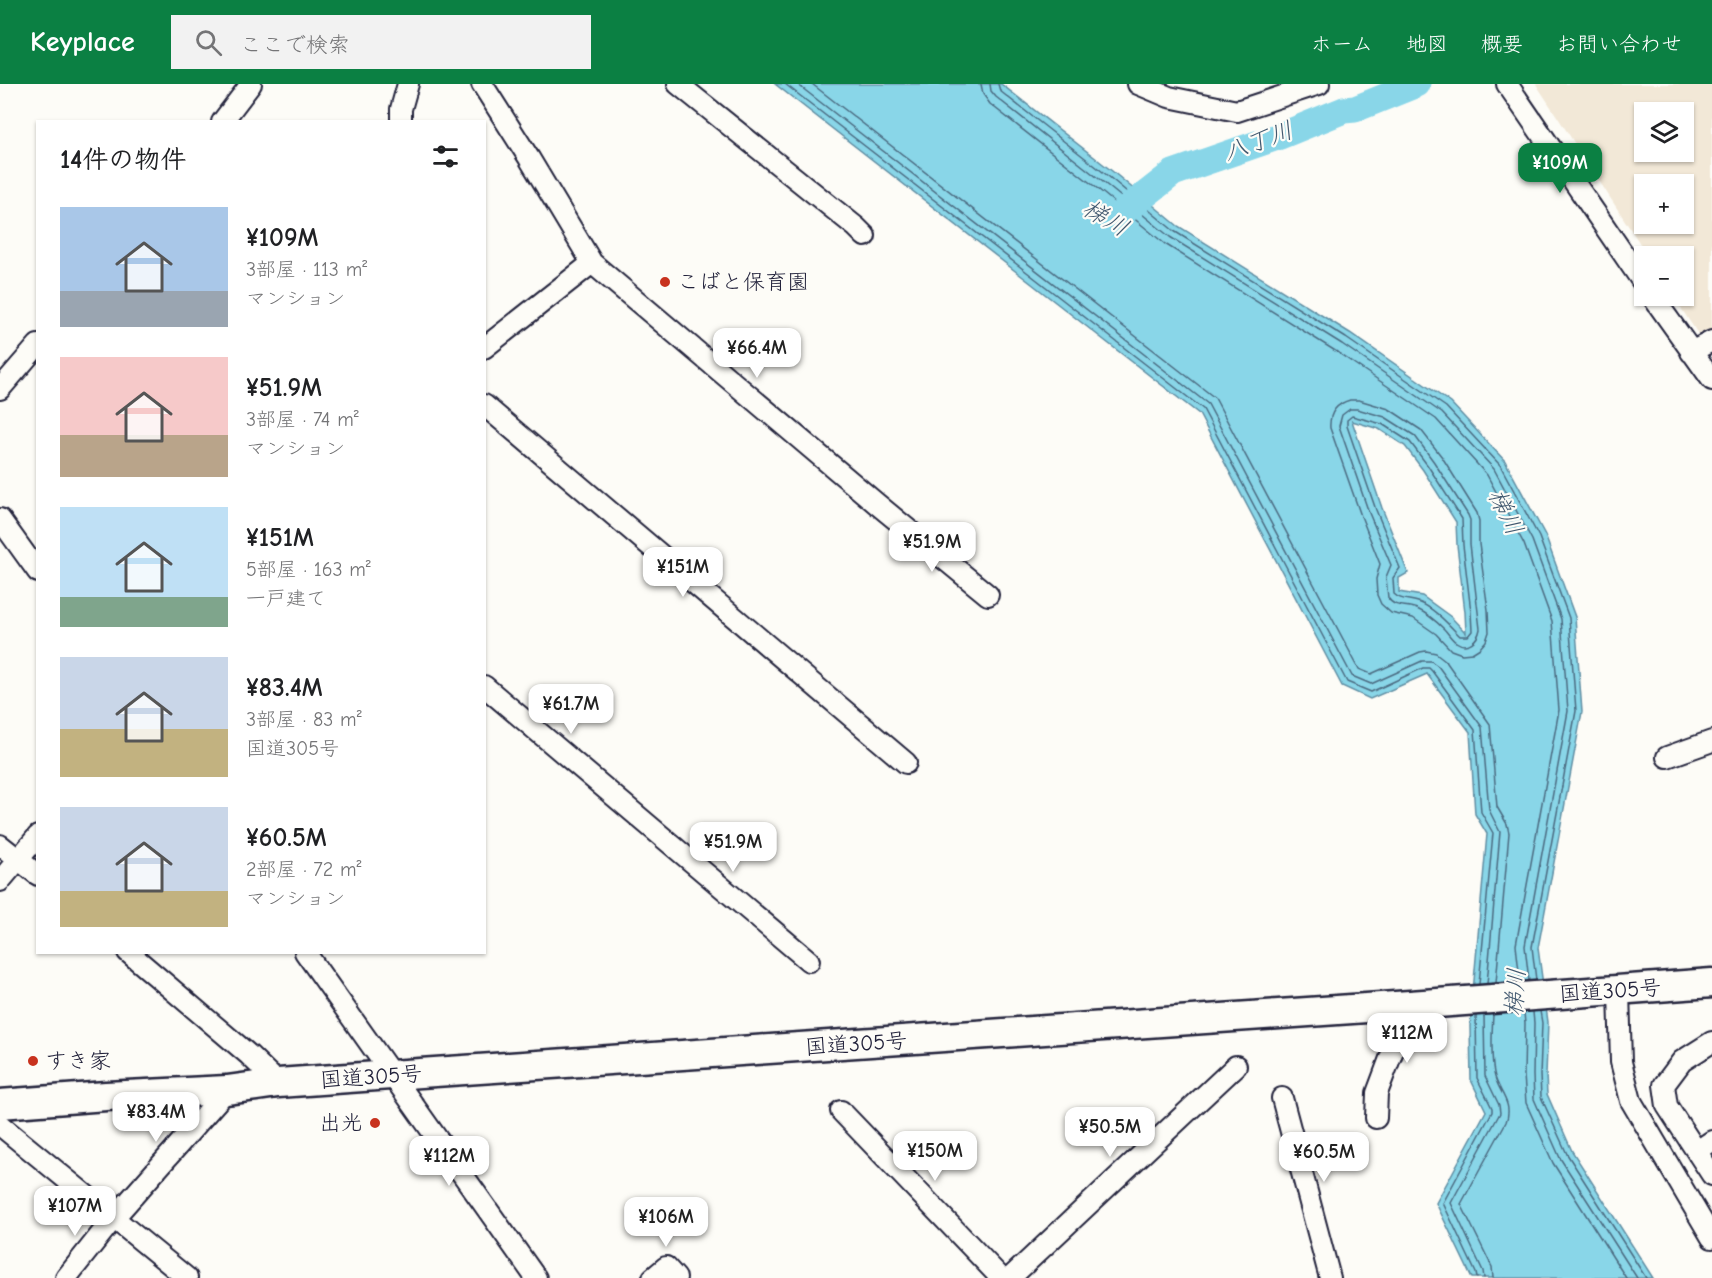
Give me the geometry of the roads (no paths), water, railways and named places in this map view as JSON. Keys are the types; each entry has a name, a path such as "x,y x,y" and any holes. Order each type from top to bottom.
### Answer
{"highway":[{"name":"国道305号","path":"0,1104 227,1090 278,1083 1712,983"}],"street":[{"path":"224,120 251,84"},
{"path":"401,120 401,109 408,84"},
{"path":"482,84 592,263 988,595"},
{"path":"678,84 865,236"},
{"path":"1138,84 1169,97 1237,111 1319,84"},
{"path":"1507,84 1634,269"},
{"path":"486,346 592,263"},
{"path":"1659,306 1712,380"},
{"path":"1691,352 1712,341"},
{"path":"0,389 36,347"},
{"path":"486,407 906,763"},
{"path":"0,519 36,569"},
{"path":"486,688 808,962"},
{"path":"1667,757 1712,741"},
{"path":"0,880 36,838"},
{"path":"0,845 36,873"},
{"path":"130,954 249,1055 278,1083"},
{"path":"306,954 536,1278"},
{"path":"1614,991 1621,1062 1631,1101 1712,1238"},
{"path":"1376,1118 1377,1093 1416,1005"},
{"path":"1712,1042 1682,1061 1664,1084 1667,1106 1704,1146 1712,1175"},
{"path":"1010,1278 1236,1066"},
{"path":"66,1278 113,1219 227,1090"},
{"path":"1282,1098 1330,1278"},
{"path":"841,1111 1001,1278"},
{"path":"0,1125 187,1278"},
{"path":"653,1278 666,1267 676,1278"}],"water":[{"name":"梯川","path":"775,84 1001,84 1178,226 1350,333 1451,403 1505,461 1545,535 1575,617 1582,712 1538,948 1548,1022 1547,1094 1572,1151 1653,1278 1472,1278 1436,1203 1486,1111 1471,1080 1470,1026 1487,834 1475,814 1470,732 1427,674 1370,699 1342,686 1199,414","holes":["1352,421 1379,429 1405,446 1456,522 1466,633 1451,617 1422,596 1399,592 1399,578 1408,573 1382,508"]}],"waterway":[{"name":"八丁川","path":"1113,220 1173,173 1280,136 1344,110 1355,109 1417,84"}],"place":[{"name":"こばと保育園","path":"665,282"},
{"name":"すき家","path":"33,1061"},
{"name":"出光","path":"375,1123"}]}
